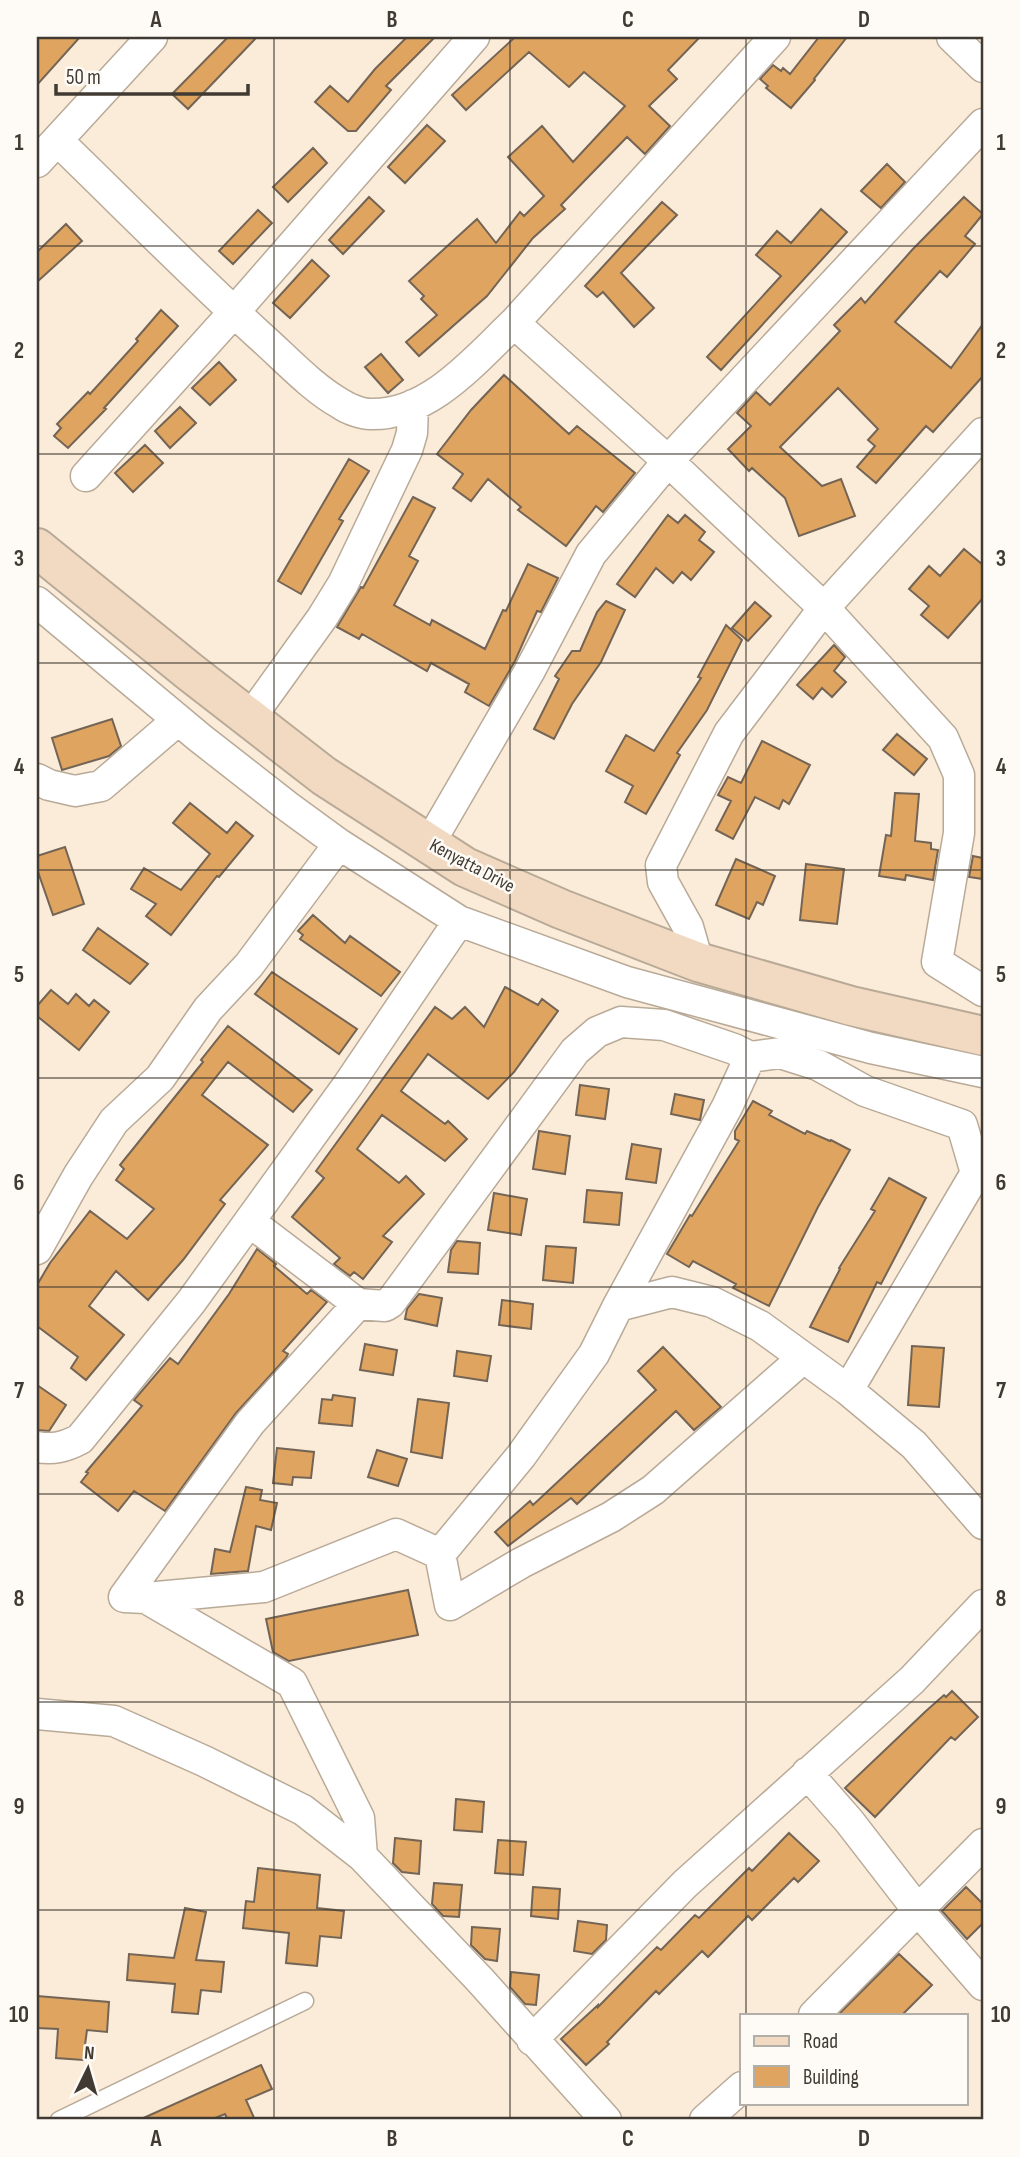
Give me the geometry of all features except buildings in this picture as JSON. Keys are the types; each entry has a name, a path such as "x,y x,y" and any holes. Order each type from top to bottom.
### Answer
{"main road":[{"name":"Kenyatta Drive","path":"37,548 190,673 324,776 465,867 561,909 698,962 851,1006 983,1036"}],"street":[{"path":"37,162 152,37"},
{"path":"86,476 234,312 474,37"},
{"path":"58,141 234,312 319,388 342,405 368,415 395,412 428,399 514,323 775,37"},
{"path":"952,37 983,66"},
{"path":"429,844 529,672 591,554 668,461 983,124"},
{"path":"514,323 668,461 824,608 943,738 959,775 959,833 937,962 983,991"},
{"path":"250,718 322,618 343,584 407,450 412,433 413,405"},
{"path":"698,962 688,927 663,882 661,865 729,733 824,608 983,433"},
{"path":"37,602 178,720 339,844 459,921 627,982 872,1048 983,1072"},
{"path":"37,779 75,791 101,786 178,720"},
{"path":"37,1248 78,1176 114,1121 160,1078 208,1009 249,965 339,844"},
{"path":"39,1452 67,1446 80,1438 191,1302 348,1085 459,921"},
{"path":"250,1222 358,1304 385,1306 390,1303 575,1051 597,1032 621,1022 664,1025 734,1048 750,1057 780,1053 818,1065 865,1091 962,1125 980,1167 848,1390"},
{"path":"440,1554 521,1456 594,1354 727,1107 750,1057"},
{"path":"618,1306 672,1292 712,1302 760,1326 848,1390 914,1446 983,1524"},
{"path":"358,1304 250,1423 124,1597 146,1598 264,1587 396,1534 440,1554"},
{"path":"440,1554 450,1605 521,1563 611,1517 653,1490 803,1358"},
{"path":"146,1598 292,1683 359,1818 362,1856"},
{"path":"532,2040 685,1884 912,1680 983,1605"},
{"path":"37,1714 114,1721 204,1761 303,1810 362,1856 480,1980 606,2120"},
{"path":"807,1773 849,1821 917,1909 983,1985"},
{"path":"815,2014 983,1844"},
{"path":"705,2120 740,2089"}],"lane":[{"path":"59,2120 305,2001"}]}
